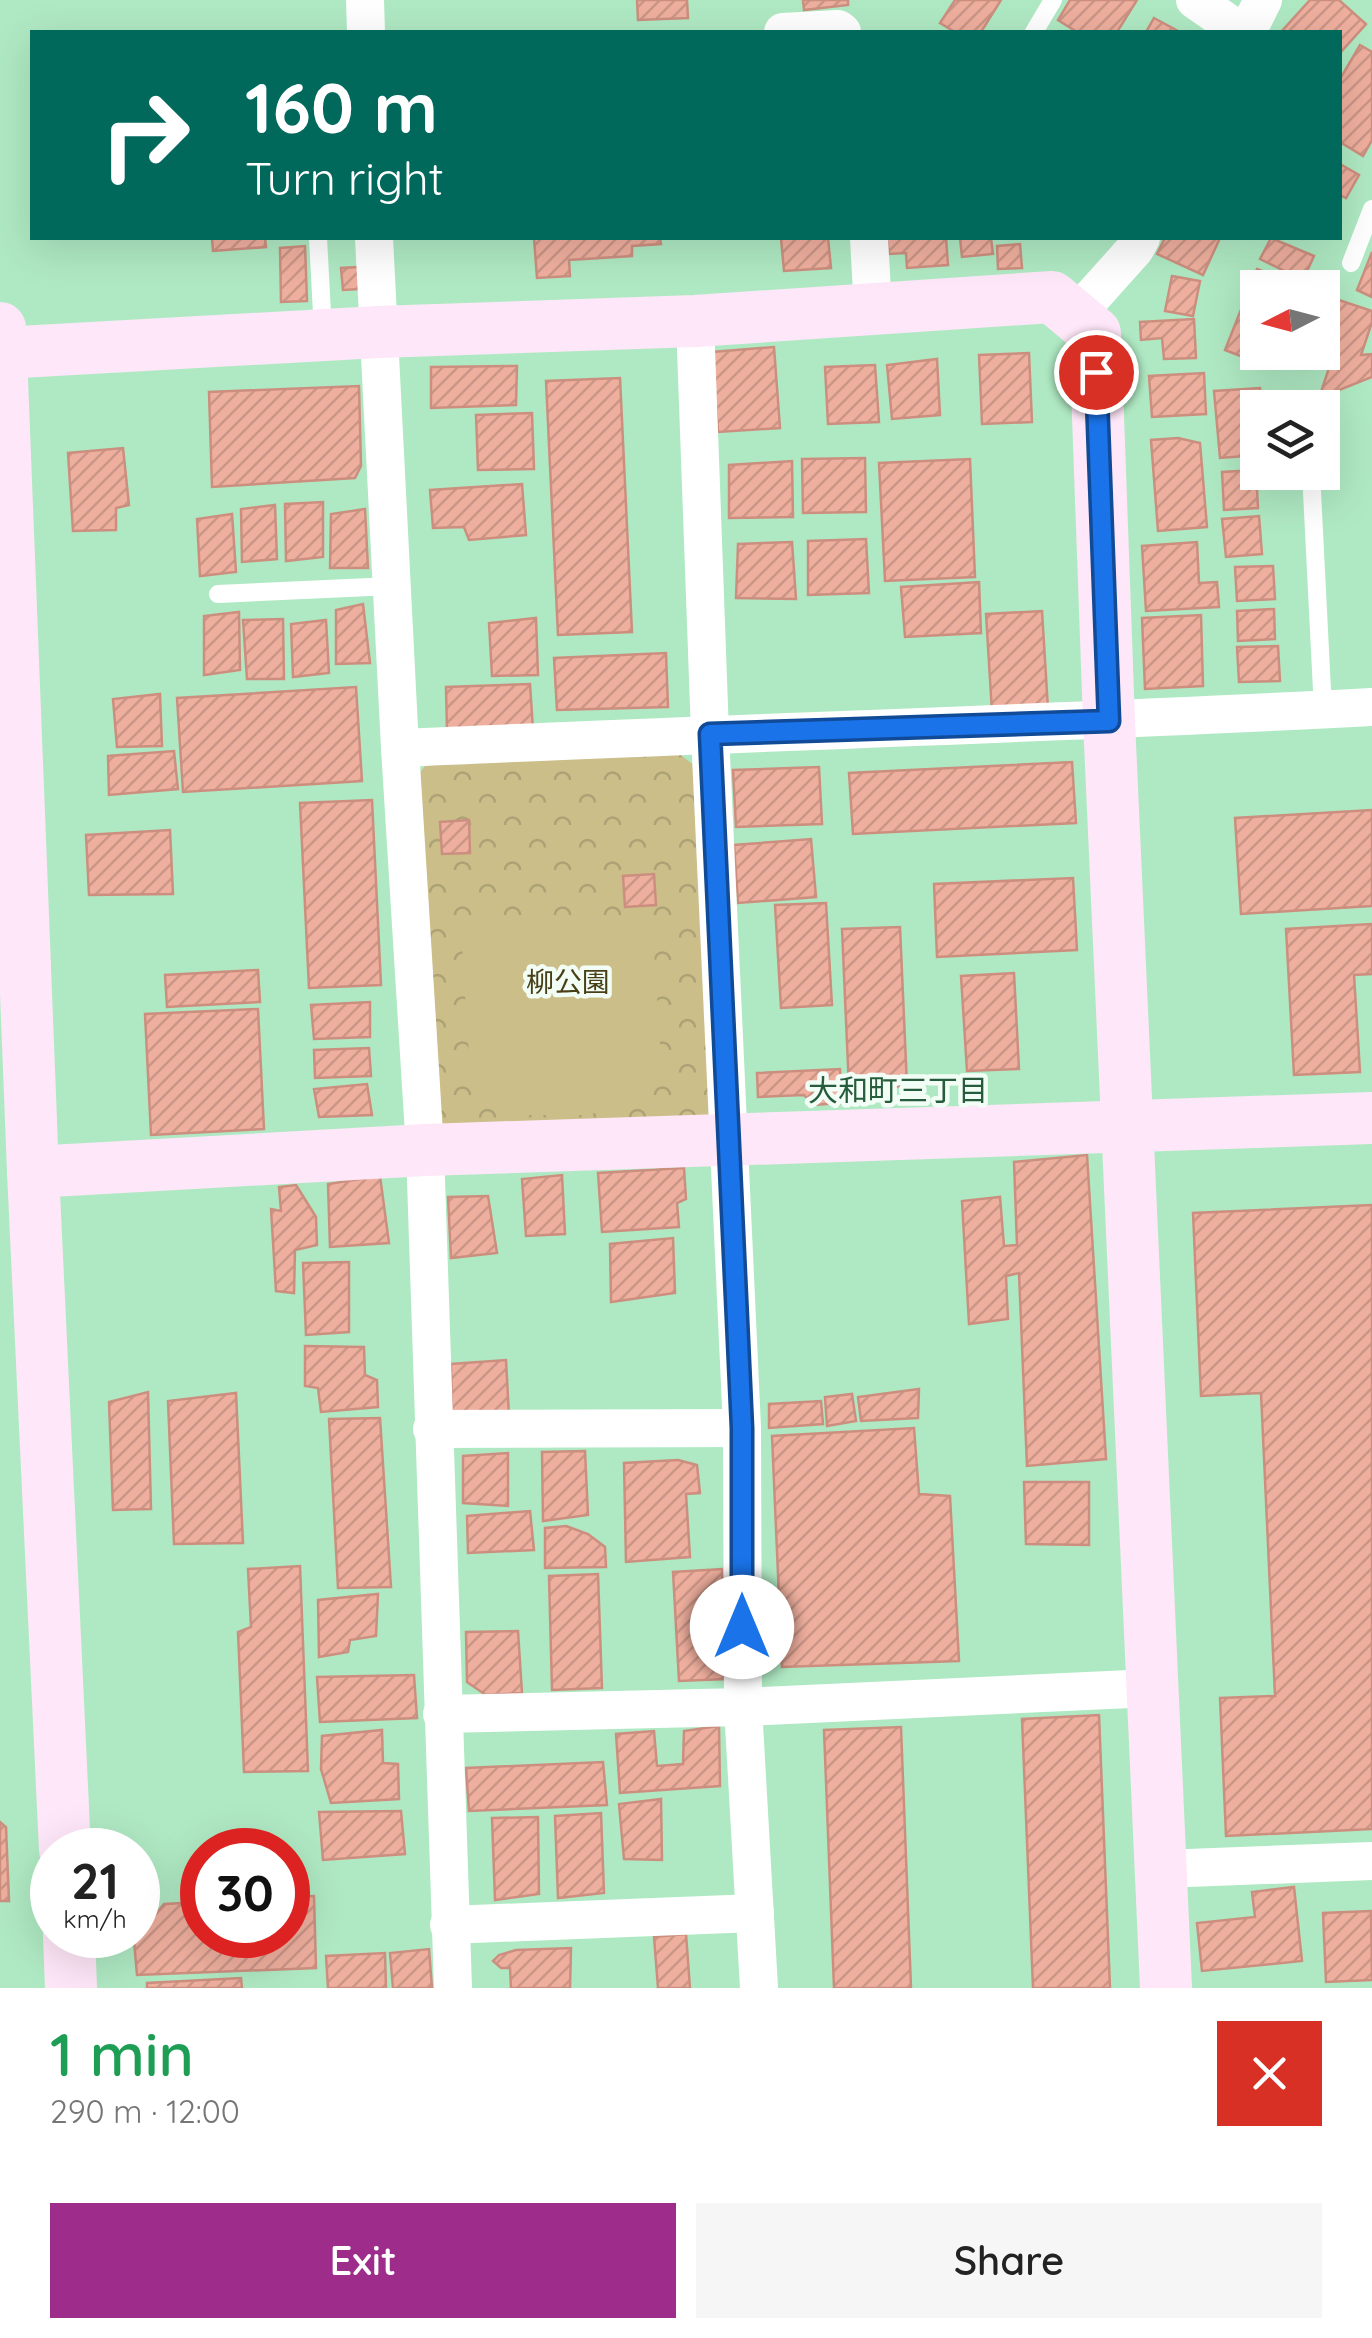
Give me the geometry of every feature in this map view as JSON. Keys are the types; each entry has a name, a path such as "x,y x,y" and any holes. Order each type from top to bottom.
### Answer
{"street":[{"path":"365,0 366,30"},
{"path":"1195,0 1241,30"},
{"path":"1245,30 1264,0"},
{"path":"374,240 425,1150 453,1988"},
{"path":"870,240 873,310"},
{"path":"1075,316 1140,240"},
{"path":"63,1828 17,1173 1,345 695,321 1052,297 1095,333 1166,1988"},
{"path":"695,321 742,1428 742,1707 759,1988"},
{"path":"400,748 1372,707"},
{"path":"17,1173 425,1150 1372,1118"},
{"path":"432,1429 742,1428"},
{"path":"442,1714 742,1707 1152,1688"},
{"path":"1162,1868 1372,1862"},
{"path":"449,1925 754,1913"},
{"path":"70,1958 71,1988"}],"lane":[{"path":"1035,30 1053,0"},
{"path":"1350,263 1372,209"},
{"path":"318,240 323,335"},
{"path":"1312,490 1324,710"},
{"path":"218,594 392,586"}],"green space":[{"name":"柳公園","path":"677,752 695,766 717,1102 704,1124 434,1125 414,781 429,760"},
{"path":"652,915 662,1077 591,1115 528,1115 470,1071 461,928"}],"building":[{"path":"637,0 687,0 688,18 638,20"},
{"path":"803,0 848,0 848,5 804,10"},
{"path":"955,0 1001,0 982,30 952,30 940,23"},
{"path":"1070,0 1137,0 1118,30 1074,30 1058,20"},
{"path":"1310,0 1339,0 1366,24 1342,51 1342,30 1283,30"},
{"path":"1154,18 1176,30 1147,30"},
{"path":"1360,45 1372,52 1372,140 1363,156 1342,143 1342,76"},
{"path":"1342,165 1359,175 1346,198 1342,196"},
{"path":"212,240 265,240 266,247 213,251"},
{"path":"534,240 660,240 661,244 632,246 632,256 569,260 570,276 537,278"},
{"path":"781,240 828,240 831,268 784,271"},
{"path":"887,240 946,240 948,265 907,268 906,253 889,254"},
{"path":"960,240 991,240 993,254 962,257"},
{"path":"1164,240 1219,240 1203,275 1157,254"},
{"path":"1270,240 1314,256 1308,270 1283,270 1260,259"},
{"path":"1020,244 1022,268 998,269 997,246"},
{"path":"305,246 307,301 281,302 280,248"},
{"path":"1372,252 1372,297 1357,290"},
{"path":"358,267 360,289 343,290 341,268"},
{"path":"1172,276 1200,281 1193,316 1165,311"},
{"path":"1340,300 1372,311 1361,355 1372,354 1372,377 1339,390 1322,390 1328,370 1340,370"},
{"path":"1240,312 1240,356 1225,350"},
{"path":"1194,319 1196,358 1164,359 1162,338 1141,340 1140,322"},
{"path":"774,347 780,428 718,432 712,352"},
{"path":"1029,353 1032,422 982,424 979,355"},
{"path":"937,359 940,415 892,419 887,365"},
{"path":"875,365 879,422 828,424 825,367"},
{"path":"517,366 516,405 431,408 431,367"},
{"path":"1204,373 1206,414 1152,417 1149,376"},
{"path":"620,378 632,632 558,635 546,381"},
{"path":"359,386 361,466 355,478 212,487 209,392"},
{"path":"1260,388 1240,390 1240,456 1220,458 1214,391"},
{"path":"532,413 534,469 478,470 476,415"},
{"path":"1178,438 1200,443 1207,527 1158,531 1151,440"},
{"path":"123,448 129,505 116,508 116,530 73,531 68,453"},
{"path":"865,458 866,512 803,513 802,459"},
{"path":"970,459 975,577 885,581 879,463"},
{"path":"792,461 793,517 729,518 729,465"},
{"path":"1240,471 1240,490 1257,490 1258,508 1224,510 1222,472"},
{"path":"522,484 526,535 469,540 464,527 433,528 430,490"},
{"path":"323,502 323,557 286,561 285,504"},
{"path":"275,505 277,559 242,562 241,509"},
{"path":"365,509 368,568 330,568 331,514"},
{"path":"232,514 236,572 200,576 197,519"},
{"path":"1259,516 1262,554 1226,557 1222,519"},
{"path":"866,539 869,593 808,595 808,541"},
{"path":"792,542 796,599 736,598 738,544"},
{"path":"1197,542 1199,583 1217,582 1219,607 1146,611 1142,546"},
{"path":"1273,566 1275,599 1237,601 1235,567"},
{"path":"979,582 981,633 905,637 901,587"},
{"path":"363,604 370,663 336,664 336,610"},
{"path":"1274,609 1275,639 1238,641 1237,611"},
{"path":"1042,611 1048,709 992,712 986,614"},
{"path":"239,612 240,670 204,675 204,616"},
{"path":"1201,615 1203,686 1145,689 1142,618"},
{"path":"536,618 538,675 492,676 489,623"},
{"path":"283,619 284,679 247,679 243,620"},
{"path":"326,620 329,673 293,677 291,624"},
{"path":"1278,646 1280,681 1239,682 1237,647"},
{"path":"666,653 668,707 557,710 554,658"},
{"path":"530,684 533,730 447,732 446,687"},
{"path":"356,687 362,781 183,792 177,698"},
{"path":"160,694 162,746 117,747 113,699"},
{"path":"174,751 178,789 109,795 108,756"},
{"path":"1072,762 1076,823 853,834 849,773"},
{"path":"819,767 822,824 736,827 733,770"},
{"path":"372,800 381,985 309,988 300,803"},
{"path":"1372,810 1372,906 1241,914 1235,818"},
{"path":"469,820 470,853 442,854 440,822"},
{"path":"170,830 173,894 89,895 86,835"},
{"path":"811,839 816,897 738,903 734,845"},
{"path":"654,874 656,905 625,907 623,876"},
{"path":"1073,878 1077,950 937,957 934,884"},
{"path":"826,903 832,1005 781,1008 775,905"},
{"path":"1372,924 1372,974 1354,975 1360,1072 1294,1075 1286,929"},
{"path":"900,927 907,1086 849,1089 842,929"},
{"path":"258,970 260,1002 167,1007 165,975"},
{"path":"1014,973 1019,1069 967,1071 961,976"},
{"path":"370,1002 370,1037 314,1039 311,1005"},
{"path":"258,1009 264,1129 151,1135 145,1014"},
{"path":"369,1048 371,1076 315,1078 314,1050"},
{"path":"840,1069 841,1103 813,1105 804,1095 758,1097 757,1073"},
{"path":"367,1084 372,1115 319,1117 314,1089"},
{"path":"1087,1155 1106,1459 1027,1466 1019,1273 1006,1276 1008,1319 969,1324 962,1201 1000,1197 1004,1246 1017,1245 1014,1162"},
{"path":"684,1168 686,1199 677,1203 679,1227 602,1232 598,1173"},
{"path":"562,1175 565,1234 526,1236 522,1179"},
{"path":"380,1176 389,1243 330,1247 328,1184"},
{"path":"296,1185 316,1217 317,1245 295,1250 294,1293 276,1291 271,1209 281,1211 279,1187"},
{"path":"488,1196 497,1253 451,1258 448,1197"},
{"path":"1372,1205 1372,1829 1226,1836 1220,1698 1275,1696 1261,1393 1201,1396 1193,1213"},
{"path":"673,1238 675,1293 611,1302 610,1244"},
{"path":"349,1262 349,1332 306,1335 303,1263"},
{"path":"305,1346 364,1347 365,1375 377,1380 378,1407 321,1412 318,1388 305,1386"},
{"path":"506,1360 509,1416 452,1416 451,1364"},
{"path":"919,1389 918,1418 861,1421 858,1397"},
{"path":"148,1392 151,1509 113,1510 109,1402"},
{"path":"236,1393 243,1543 174,1544 168,1401"},
{"path":"852,1394 856,1421 827,1426 825,1397"},
{"path":"821,1401 823,1424 769,1428 769,1404"},
{"path":"380,1418 391,1587 338,1588 329,1419"},
{"path":"914,1428 919,1494 950,1496 959,1661 782,1667 772,1436"},
{"path":"585,1451 588,1515 543,1521 542,1452"},
{"path":"508,1453 508,1506 463,1503 463,1456"},
{"path":"678,1460 697,1465 700,1493 686,1494 690,1557 626,1562 624,1463"},
{"path":"1024,1482 1089,1482 1089,1545 1026,1544"},
{"path":"530,1511 534,1550 468,1553 467,1516"},
{"path":"566,1526 588,1534 605,1547 606,1567 545,1568 545,1528"},
{"path":"300,1566 308,1771 244,1772 238,1632 251,1627 248,1569"},
{"path":"722,1569 727,1679 679,1681 673,1572"},
{"path":"598,1574 602,1688 552,1690 549,1576"},
{"path":"378,1594 376,1636 350,1640 348,1652 319,1657 318,1600"},
{"path":"518,1631 522,1693 486,1695 467,1682 466,1632"},
{"path":"414,1675 417,1718 320,1722 317,1677"},
{"path":"1099,1715 1110,1988 1033,1988 1022,1719"},
{"path":"719,1726 720,1786 620,1793 616,1734 654,1731 657,1766 683,1764 684,1731"},
{"path":"901,1727 911,1988 834,1988 824,1730"},
{"path":"382,1730 383,1763 398,1764 399,1799 331,1803 321,1769 322,1736"},
{"path":"603,1762 607,1805 469,1811 466,1768"},
{"path":"661,1799 662,1860 624,1859 619,1804"},
{"path":"401,1811 405,1854 323,1860 319,1812"},
{"path":"601,1813 604,1893 558,1898 555,1816"},
{"path":"538,1817 539,1894 495,1900 492,1818"},
{"path":"0,1822 6,1827 9,1901 0,1901"},
{"path":"1294,1887 1302,1961 1202,1971 1197,1923 1255,1917 1252,1892"},
{"path":"310,1896 314,1896 316,1968 137,1975 136,1958 160,1958 160,1909 164,1904 180,1903 180,1958 310,1958"},
{"path":"1371,1911 1372,1980 1326,1982 1323,1913"},
{"path":"686,1934 690,1988 658,1988 654,1937"},
{"path":"571,1948 570,1988 511,1988 510,1968 501,1968 493,1961 516,1950"},
{"path":"429,1949 432,1988 393,1988 390,1953"},
{"path":"385,1953 386,1988 328,1988 326,1956"},
{"path":"241,1978 242,1988 147,1988 147,1983"}],"district":[{"name":"大和町三丁目","path":"898,1091"}],"route":[{"path":"742,1627 742,1428 710,734 1109,721 1096,372"}]}
